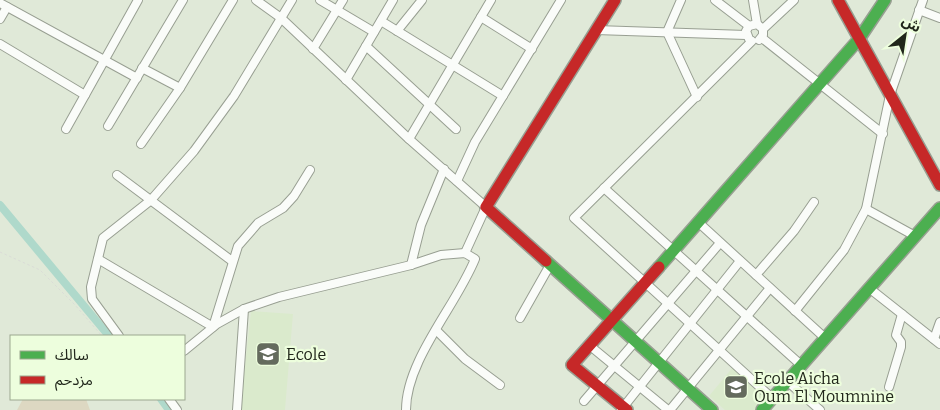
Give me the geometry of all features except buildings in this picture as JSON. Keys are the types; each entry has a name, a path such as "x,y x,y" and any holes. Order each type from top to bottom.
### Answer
{"street":[{"path":"66,129 138,0"},
{"path":"108,126 183,0"},
{"path":"256,0 281,18 409,139 712,410"},
{"path":"118,335 92,299 91,287 103,238 151,200 194,151 234,96 292,0"},
{"path":"320,0 374,32"},
{"path":"313,49 343,0"},
{"path":"346,80 394,0"},
{"path":"397,31 422,0"},
{"path":"409,139 491,0"},
{"path":"457,181 476,142 561,0"},
{"path":"465,254 486,207 614,0"},
{"path":"681,0 667,32 697,97"},
{"path":"716,0 758,29 820,84 883,134"},
{"path":"753,0 758,29 757,41 752,41 574,218 772,398"},
{"path":"596,30 746,35 758,29 794,0"},
{"path":"838,0 940,185"},
{"path":"740,261 624,409 572,365 859,39 885,0"},
{"path":"795,311 840,256 866,209 890,95 923,0"},
{"path":"141,144 180,88 230,1"},
{"path":"0,19 3,5 137,78"},
{"path":"920,10 940,18"},
{"path":"481,17 532,49"},
{"path":"381,21 503,96"},
{"path":"746,35 752,41"},
{"path":"0,44 85,95"},
{"path":"366,46 456,129"},
{"path":"142,68 180,88"},
{"path":"213,328 232,261 246,236 270,214 283,208 294,196 310,170"},
{"path":"410,265 421,225 444,170"},
{"path":"117,175 232,261"},
{"path":"604,188 801,365"},
{"path":"756,275 794,232 814,202"},
{"path":"762,410 940,208"},
{"path":"866,209 915,236"},
{"path":"698,222 825,338"},
{"path":"584,402 720,243"},
{"path":"185,350 213,328 244,309 278,298 410,265 441,255 465,254 475,259 468,278 418,362 408,389 406,410"},
{"path":"98,259 213,328"},
{"path":"520,318 550,264"},
{"path":"589,345 669,410 770,288"},
{"path":"869,288 937,342"},
{"path":"237,410 244,309"},
{"path":"889,387 901,347 901,342 896,335 902,314"},
{"path":"937,342 940,322"},
{"path":"437,331 465,360 500,385"},
{"path":"787,381 820,410"}],"path":[{"path":"0,252 40,270 70,299 101,335"}],"shaded area":[{"name":"Ecole","path":"251,311 293,314 285,410 240,410"},
{"name":"Ecole Aicha Oum El Moumnine","path":"734,366 768,397 756,410 725,410 709,396"},
{"path":"22,400 86,400 90,410 17,410"}],"waterway":[{"path":"0,205 108,335"},
{"path":"162,400 169,410"}],"traffic: fast":[{"path":"659,267 859,39 885,0"},
{"path":"762,410 940,208"},
{"path":"546,261 712,410"}],"traffic: jam":[{"path":"546,261 486,207 615,0"},
{"path":"838,0 940,185"},
{"path":"627,410 572,365 659,267"}],"place":[{"name":"Ecole","path":"268,354"},
{"name":"Ecole Aicha Oum El Moumnine","path":"736,387"}]}
